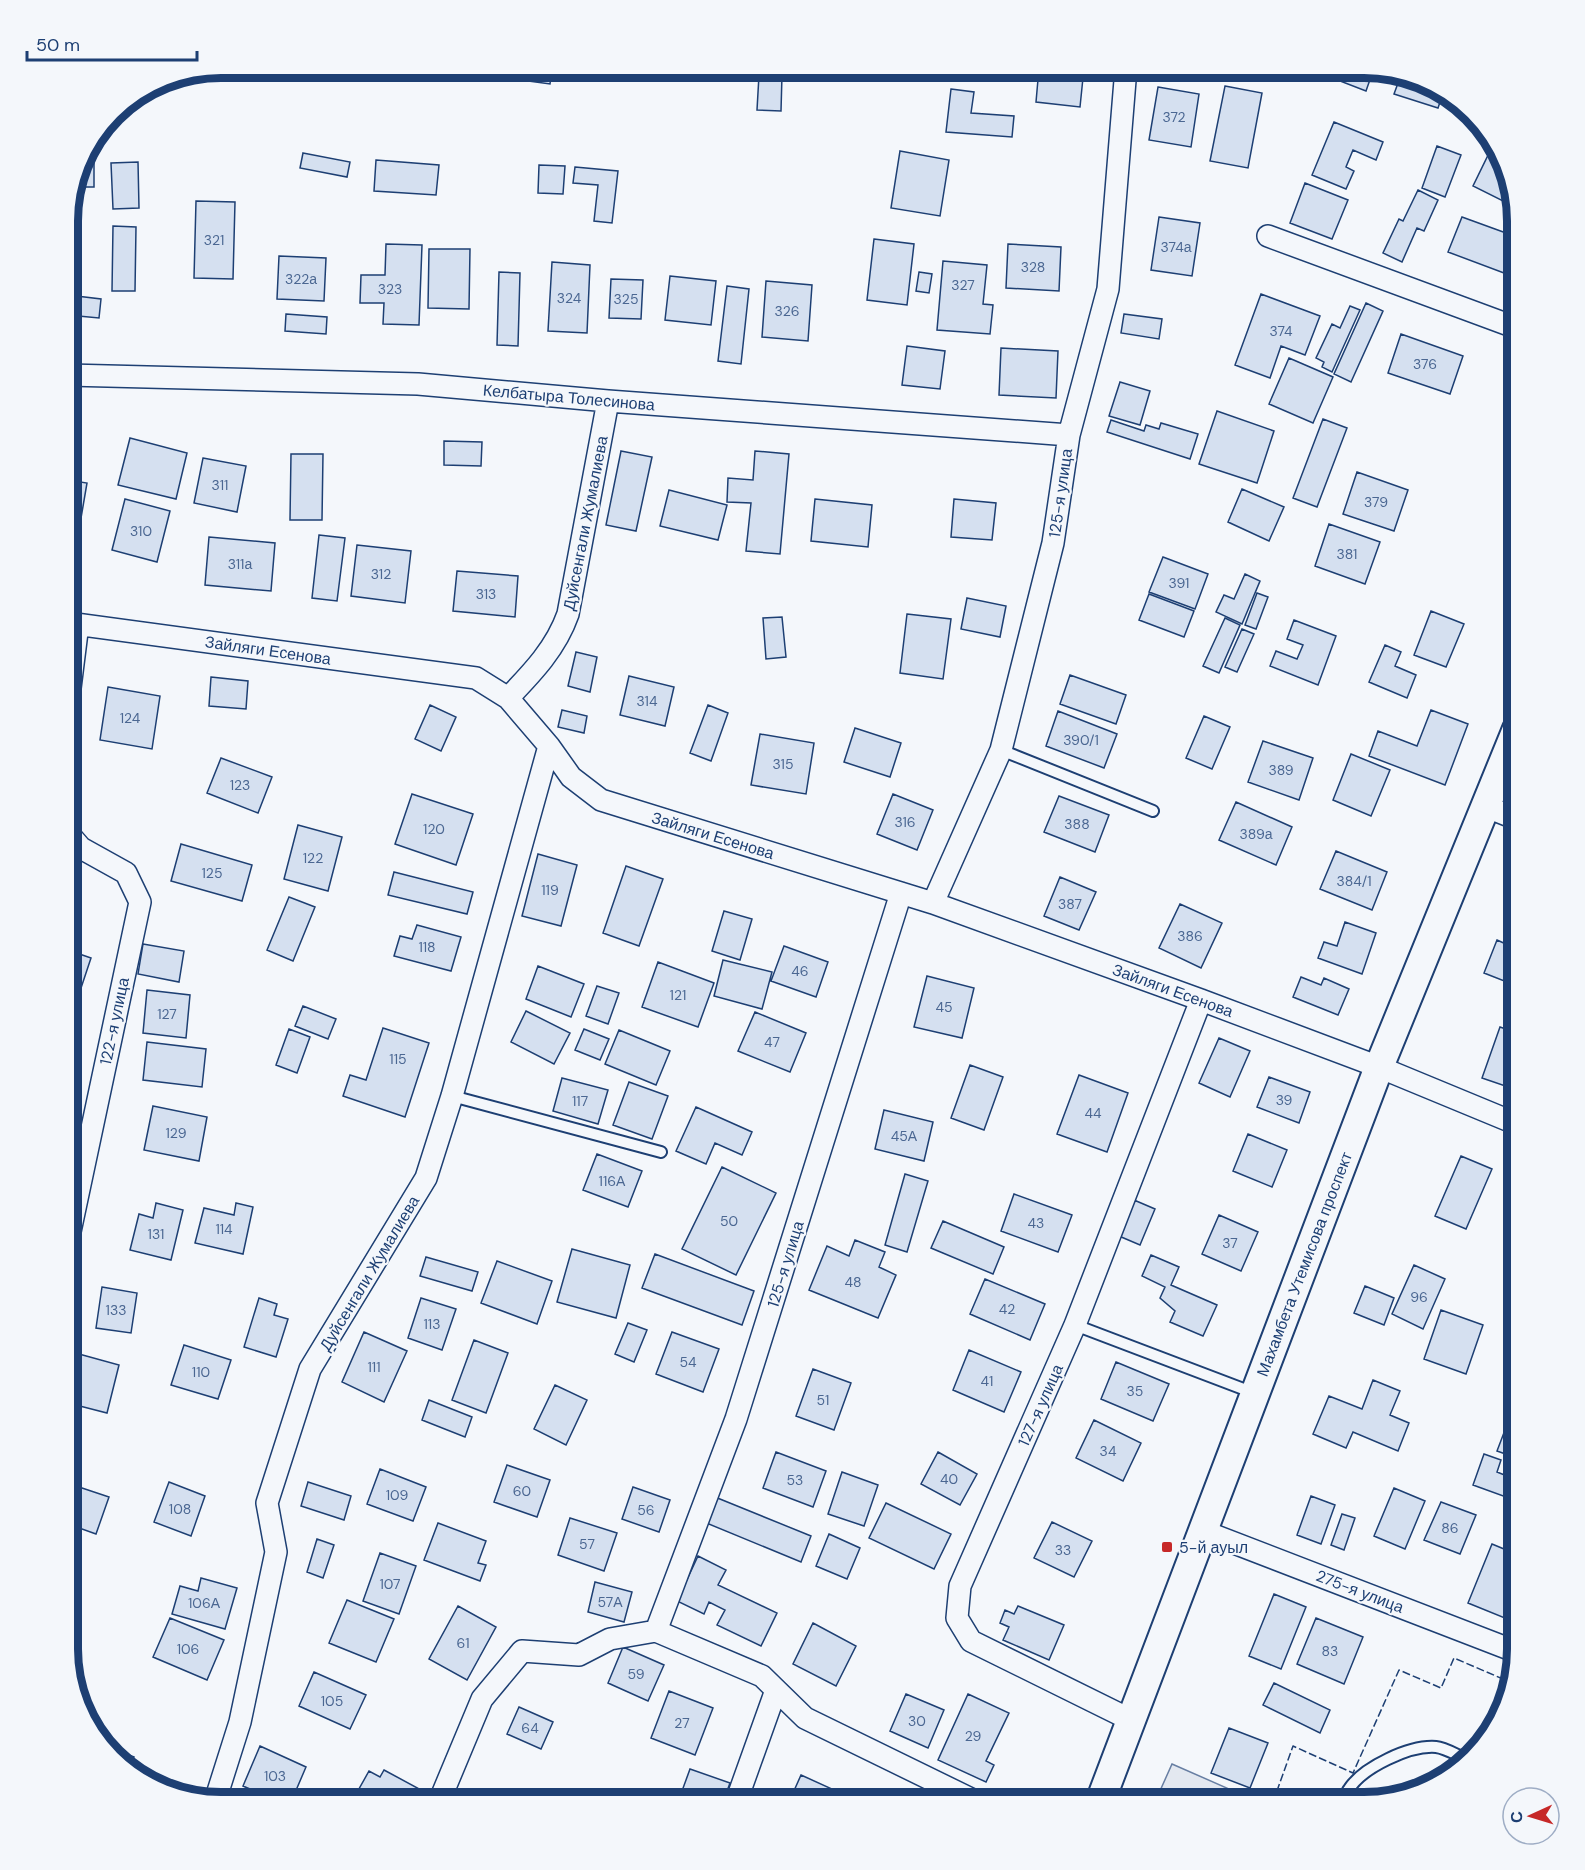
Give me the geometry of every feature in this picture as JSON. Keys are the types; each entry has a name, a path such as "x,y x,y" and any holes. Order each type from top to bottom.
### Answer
{"street":[{"name":"125-я улица","path":"933,903 1001,750 1053,543 1069,435 1108,289 1125,78"},
{"path":"1268,236 1507,324"},
{"name":"Келбатыра Толесинова","path":"78,375 418,384 608,401 1069,435"},
{"name":"Дуйсенгали Жумалиева","path":"508,698 540,664 561,635 568,614 608,401"},
{"name":"Зайляги Есенова","path":"78,625 476,678 508,698 549,746 571,777 601,800 933,903 1379,1067 1507,1119"},
{"name":"Дуйсенгали Жумалиева","path":"218,1792 240,1722 276,1552 267,1503 310,1369 426,1178 452,1096 549,746"},
{"name":"Махамбета Утемисова проспект","path":"1104,1792 1379,1067 1507,756"},
{"path":"1486,807 1507,815"},
{"name":"122-я улица","path":"78,845 126,873 140,902 78,1194"},
{"name":"125-я улица","path":"656,1631 736,1419 901,893"},
{"name":"127-я улица","path":"1131,1720 970,1641 957,1618 960,1586 1075,1325 1201,1000"},
{"name":"275-я улица","path":"1203,1531 1507,1648"},
{"path":"444,1792 482,1699 522,1651 579,1655 610,1639 656,1631 762,1676 805,1718 954,1792"},
{"path":"740,1792 776,1690"}],"lane":[{"path":"1001,750 1153,811"},
{"path":"452,1096 661,1152"},
{"path":"1075,1325 1254,1394"},
{"path":"1347,1792 1386,1758 1411,1750 1436,1747 1458,1756"}],"shaded area":[{"path":"1172,1764 1236,1792 1159,1792"}],"building":[{"path":"529,78 551,78 550,84 529,81"},
{"path":"759,78 782,78 781,111 757,110"},
{"path":"1038,78 1083,78 1080,107 1036,102"},
{"path":"1332,78 1371,78 1366,91"},
{"path":"1398,82 1419,89 1440,101 1438,108 1394,94"},
{"path":"1225,86 1262,93 1248,168 1210,161"},
{"path":"1158,87 1199,94 1191,147 1149,140"},
{"path":"951,89 974,92 971,113 1014,116 1012,137 946,132"},
{"path":"1334,122 1383,142 1376,160 1353,150 1346,167 1354,171 1346,189 1312,175"},
{"path":"1437,146 1461,155 1445,197 1422,188"},
{"path":"900,151 949,160 940,216 891,208"},
{"path":"303,153 350,162 347,177 300,168"},
{"path":"1489,153 1499,175 1506,203 1473,186"},
{"path":"92,160 94,160 94,187 82,187"},
{"path":"376,160 439,165 436,195 374,191"},
{"path":"138,162 139,208 113,209 111,163"},
{"path":"539,165 565,166 563,194 538,193"},
{"path":"575,167 618,171 612,223 594,221 598,185 573,183"},
{"path":"1305,183 1348,200 1332,239 1290,223"},
{"path":"1418,190 1438,200 1424,231 1417,228 1402,262 1383,253 1399,219 1403,221"},
{"path":"196,201 235,202 233,279 194,278"},
{"path":"1159,217 1200,223 1192,276 1151,270"},
{"path":"1462,217 1507,233 1507,265 1504,273 1448,252"},
{"path":"113,226 136,227 135,291 112,291"},
{"path":"874,239 914,244 907,305 867,300"},
{"path":"386,244 422,245 419,325 383,324 384,303 360,303 361,275 385,275"},
{"path":"1008,244 1061,247 1059,291 1006,288"},
{"path":"429,249 470,249 469,309 428,308"},
{"path":"279,256 326,258 324,301 277,299"},
{"path":"943,261 987,265 983,304 993,305 990,334 937,330"},
{"path":"552,262 590,265 587,333 548,331"},
{"path":"499,272 520,273 518,346 497,345"},
{"path":"919,272 932,274 929,293 916,291"},
{"path":"670,276 716,281 711,325 665,320"},
{"path":"611,279 643,280 641,319 609,318"},
{"path":"766,281 812,285 808,341 762,337"},
{"path":"727,286 749,289 741,364 718,361"},
{"path":"1261,294 1320,316 1305,355 1281,346 1270,378 1235,365"},
{"path":"78,296 101,299 99,318 78,316"},
{"path":"1366,303 1383,311 1351,382 1334,374"},
{"path":"1350,306 1360,310 1332,372 1322,367 1324,362 1316,358 1332,324 1340,328"},
{"path":"286,314 327,317 326,334 285,331"},
{"path":"1124,314 1162,319 1159,339 1121,333"},
{"path":"1401,334 1463,356 1450,394 1388,373"},
{"path":"907,346 945,351 940,389 902,385"},
{"path":"1001,348 1058,351 1056,398 999,395"},
{"path":"1289,358 1333,377 1313,423 1269,404"},
{"path":"1120,382 1150,391 1140,425 1109,416"},
{"path":"1217,411 1274,431 1257,483 1199,464"},
{"path":"1323,419 1347,428 1317,507 1293,498"},
{"path":"1111,420 1144,431 1146,425 1159,429 1161,423 1198,434 1190,459 1107,432"},
{"path":"130,438 187,453 176,499 118,485"},
{"path":"444,441 482,442 481,466 444,465"},
{"path":"621,451 652,457 636,531 606,525"},
{"path":"755,451 789,454 780,554 746,551 751,503 727,502 728,478 753,480"},
{"path":"291,454 323,454 322,520 290,520"},
{"path":"203,458 246,466 237,512 194,503"},
{"path":"1357,472 1408,490 1394,531 1343,514"},
{"path":"78,482 87,483 80,524 78,524"},
{"path":"1242,489 1284,507 1269,541 1228,522"},
{"path":"669,490 727,505 718,540 660,526"},
{"path":"125,499 170,511 157,562 112,550"},
{"path":"815,499 872,505 868,547 811,541"},
{"path":"954,499 996,503 992,540 951,537"},
{"path":"1329,524 1380,542 1365,584 1315,566"},
{"path":"319,535 345,538 337,601 312,598"},
{"path":"209,537 275,543 271,591 205,585"},
{"path":"357,545 411,551 405,603 351,596"},
{"path":"1163,557 1208,574 1195,609 1149,592"},
{"path":"457,571 518,576 515,617 453,611"},
{"path":"1245,574 1260,581 1242,624 1216,612 1224,595 1234,599"},
{"path":"1257,593 1268,597 1256,629 1245,625"},
{"path":"1149,594 1194,611 1184,637 1139,620"},
{"path":"967,598 1006,606 1000,637 961,629"},
{"path":"1431,611 1464,624 1446,667 1414,655"},
{"path":"907,614 951,619 943,679 900,673"},
{"path":"782,617 786,657 766,659 763,618"},
{"path":"1225,618 1240,625 1219,673 1203,666"},
{"path":"1294,620 1336,636 1318,685 1270,666 1276,651 1297,659 1303,645 1287,639"},
{"path":"1242,629 1254,634 1237,672 1225,667"},
{"path":"1385,645 1401,652 1395,666 1416,675 1407,698 1369,682"},
{"path":"576,652 597,657 590,692 568,686"},
{"path":"1070,675 1126,695 1116,724 1060,704"},
{"path":"629,676 674,687 665,726 620,715"},
{"path":"211,677 248,681 246,709 209,706"},
{"path":"108,687 160,696 152,749 100,740"},
{"path":"430,705 456,717 441,751 415,739"},
{"path":"708,705 728,713 711,761 690,753"},
{"path":"562,710 587,716 584,733 558,727"},
{"path":"1431,710 1468,724 1445,785 1369,756 1378,731 1417,746"},
{"path":"1058,711 1117,734 1104,768 1046,746"},
{"path":"1204,716 1230,727 1212,769 1186,758"},
{"path":"855,728 901,743 890,777 844,762"},
{"path":"760,734 814,743 806,794 751,785"},
{"path":"1263,741 1313,758 1299,800 1248,782"},
{"path":"1351,754 1390,770 1371,816 1333,800"},
{"path":"221,758 272,777 258,813 207,793"},
{"path":"412,794 473,814 456,865 395,844"},
{"path":"893,794 933,810 917,850 877,834"},
{"path":"1059,796 1109,815 1095,852 1044,832"},
{"path":"1236,802 1292,827 1276,865 1219,840"},
{"path":"298,825 342,837 328,891 284,879"},
{"path":"181,844 252,865 242,901 171,881"},
{"path":"1336,851 1387,872 1372,910 1320,889"},
{"path":"538,854 577,865 561,926 522,916"},
{"path":"626,866 663,879 639,946 603,933"},
{"path":"394,872 473,892 467,914 388,895"},
{"path":"1060,877 1096,892 1079,930 1044,916"},
{"path":"289,897 315,907 293,961 267,950"},
{"path":"1180,904 1222,923 1201,968 1159,948"},
{"path":"724,911 752,919 740,960 712,951"},
{"path":"1345,922 1376,933 1362,974 1318,958 1324,942 1337,946"},
{"path":"417,925 461,937 451,971 394,956 400,936 412,939"},
{"path":"1497,940 1507,944 1507,982 1484,973"},
{"path":"143,944 184,951 179,982 138,974"},
{"path":"784,946 828,962 816,997 771,981"},
{"path":"78,953 91,958 78,997"},
{"path":"723,960 772,972 762,1009 714,996"},
{"path":"658,962 714,983 698,1027 642,1007"},
{"path":"538,966 584,984 571,1017 526,999"},
{"path":"927,976 974,988 962,1038 914,1027"},
{"path":"1301,977 1321,985 1324,978 1349,989 1338,1015 1293,997"},
{"path":"597,986 619,993 608,1024 586,1016"},
{"path":"147,990 190,995 186,1038 143,1033"},
{"path":"303,1006 336,1019 328,1039 295,1026"},
{"path":"526,1011 570,1033 554,1064 511,1042"},
{"path":"755,1012 806,1033 790,1072 738,1051"},
{"path":"1500,1027 1507,1029 1507,1087 1482,1078"},
{"path":"383,1028 429,1043 405,1117 343,1096 350,1075 366,1080"},
{"path":"289,1029 310,1037 297,1073 276,1065"},
{"path":"584,1029 609,1039 600,1060 575,1050"},
{"path":"619,1030 670,1051 656,1085 605,1064"},
{"path":"1219,1038 1250,1051 1230,1097 1199,1083"},
{"path":"147,1042 206,1049 202,1087 143,1080"},
{"path":"970,1065 1003,1077 984,1130 951,1118"},
{"path":"1079,1075 1128,1093 1107,1152 1057,1134"},
{"path":"1269,1077 1310,1092 1299,1123 1257,1107"},
{"path":"562,1078 608,1090 598,1124 553,1111"},
{"path":"629,1082 668,1096 652,1139 613,1125"},
{"path":"153,1106 207,1117 199,1161 144,1150"},
{"path":"696,1107 752,1132 742,1155 715,1143 706,1164 676,1151"},
{"path":"884,1110 933,1122 924,1161 875,1149"},
{"path":"1248,1134 1287,1150 1272,1187 1233,1171"},
{"path":"597,1154 642,1171 628,1207 583,1190"},
{"path":"1461,1156 1492,1169 1466,1229 1435,1216"},
{"path":"722,1167 776,1193 736,1275 682,1249"},
{"path":"905,1174 928,1181 907,1252 885,1245"},
{"path":"1014,1194 1072,1215 1058,1252 1001,1231"},
{"path":"1134,1200 1155,1209 1140,1245 1119,1236"},
{"path":"156,1203 183,1210 171,1260 130,1250 139,1214 153,1218"},
{"path":"236,1203 253,1207 243,1254 195,1243 204,1208 234,1215"},
{"path":"1219,1215 1258,1232 1241,1271 1202,1254"},
{"path":"943,1221 1004,1247 993,1274 931,1248"},
{"path":"855,1240 885,1252 879,1267 896,1275 878,1318 809,1290 827,1246 849,1256"},
{"path":"572,1249 630,1265 616,1318 557,1302"},
{"path":"655,1254 754,1291 742,1325 642,1288"},
{"path":"1151,1255 1179,1267 1171,1285 1217,1305 1203,1336 1170,1322 1175,1311 1160,1298 1165,1287 1142,1276"},
{"path":"426,1257 478,1272 472,1291 420,1276"},
{"path":"497,1261 552,1281 537,1324 481,1303"},
{"path":"1414,1265 1445,1279 1423,1329 1392,1314"},
{"path":"985,1279 1045,1304 1030,1340 970,1314"},
{"path":"1365,1286 1394,1298 1384,1325 1354,1313"},
{"path":"102,1287 137,1293 131,1333 96,1328"},
{"path":"259,1298 277,1304 274,1315 288,1319 276,1357 244,1347"},
{"path":"421,1298 456,1309 442,1350 408,1338"},
{"path":"1441,1310 1483,1325 1466,1374 1424,1359"},
{"path":"628,1323 647,1330 634,1362 615,1354"},
{"path":"364,1332 407,1351 384,1402 342,1382"},
{"path":"672,1332 719,1349 703,1392 656,1374"},
{"path":"474,1340 508,1353 486,1413 452,1400"},
{"path":"184,1345 231,1360 218,1399 171,1385"},
{"path":"969,1350 1021,1372 1004,1412 953,1390"},
{"path":"79,1354 119,1365 107,1413 78,1406"},
{"path":"1116,1362 1169,1384 1153,1421 1101,1399"},
{"path":"813,1369 851,1383 834,1430 796,1416"},
{"path":"1373,1380 1400,1391 1390,1415 1409,1423 1398,1451 1353,1432 1346,1448 1313,1434 1329,1396 1362,1409"},
{"path":"555,1385 587,1400 566,1445 534,1429"},
{"path":"429,1400 472,1417 465,1437 422,1420"},
{"path":"1094,1420 1141,1443 1123,1481 1076,1458"},
{"path":"1505,1430 1507,1431 1507,1455 1497,1451"},
{"path":"776,1452 826,1471 813,1507 763,1488"},
{"path":"938,1452 977,1474 960,1505 921,1484"},
{"path":"1484,1454 1501,1460 1497,1472 1507,1476 1507,1497 1473,1485"},
{"path":"507,1465 550,1480 537,1517 494,1502"},
{"path":"380,1469 426,1487 413,1521 367,1504"},
{"path":"842,1472 878,1485 864,1526 828,1514"},
{"path":"169,1482 205,1496 191,1536 154,1522"},
{"path":"308,1482 351,1496 344,1520 301,1506"},
{"path":"78,1487 109,1497 96,1534 78,1528"},
{"path":"633,1487 670,1500 659,1532 622,1519"},
{"path":"1394,1488 1425,1501 1405,1549 1374,1536"},
{"path":"1311,1496 1335,1505 1321,1544 1297,1535"},
{"path":"715,1497 811,1536 801,1562 704,1522"},
{"path":"1441,1502 1476,1515 1460,1554 1424,1540"},
{"path":"886,1503 951,1534 934,1569 869,1538"},
{"path":"1342,1514 1355,1518 1344,1550 1331,1545"},
{"path":"570,1518 617,1533 604,1571 558,1555"},
{"path":"1052,1522 1092,1541 1074,1577 1034,1558"},
{"path":"438,1523 486,1541 478,1563 486,1565 480,1581 424,1560"},
{"path":"829,1534 860,1548 847,1579 816,1566"},
{"path":"317,1539 334,1545 323,1578 307,1572"},
{"path":"1492,1544 1507,1550 1505,1581 1507,1582 1507,1619 1468,1603"},
{"path":"380,1553 416,1566 399,1614 363,1601"},
{"path":"698,1556 726,1570 718,1585 777,1613 761,1646 717,1625 725,1610 709,1602 704,1614 677,1601"},
{"path":"201,1578 237,1588 225,1629 172,1614 180,1586 198,1591"},
{"path":"595,1582 632,1592 624,1622 588,1612"},
{"path":"1274,1594 1306,1607 1281,1669 1249,1656"},
{"path":"347,1600 394,1619 376,1662 329,1643"},
{"path":"458,1606 496,1627 467,1680 429,1659"},
{"path":"1018,1606 1064,1625 1049,1660 1003,1640 1009,1627 1000,1623 1005,1610 1014,1614"},
{"path":"170,1618 224,1640 207,1680 153,1657"},
{"path":"1316,1618 1363,1637 1344,1684 1297,1664"},
{"path":"813,1623 856,1646 836,1686 793,1664"},
{"path":"623,1647 664,1665 648,1701 608,1683"},
{"path":"314,1672 366,1695 350,1729 299,1706"},
{"path":"1274,1683 1330,1710 1320,1733 1263,1705"},
{"path":"669,1691 713,1708 695,1755 651,1738"},
{"path":"906,1694 944,1710 928,1748 890,1731"},
{"path":"968,1694 1009,1713 986,1761 994,1765 986,1782 938,1760"},
{"path":"519,1707 553,1722 541,1749 507,1734"},
{"path":"1229,1728 1268,1743 1250,1788 1211,1773"},
{"path":"260,1746 306,1767 295,1792 257,1792 243,1786"},
{"path":"123,1753 134,1757 133,1761"},
{"path":"690,1769 730,1783 727,1792 682,1792"},
{"path":"384,1770 423,1791 357,1792 369,1771 380,1777"},
{"path":"801,1775 839,1792 793,1792"}],"fence":[{"path":"1277,1792 1293,1746 1353,1773 1399,1670 1441,1688 1454,1658 1504,1679"}],"place":[{"name":"5-й ауыл","path":"1167,1547"}]}
